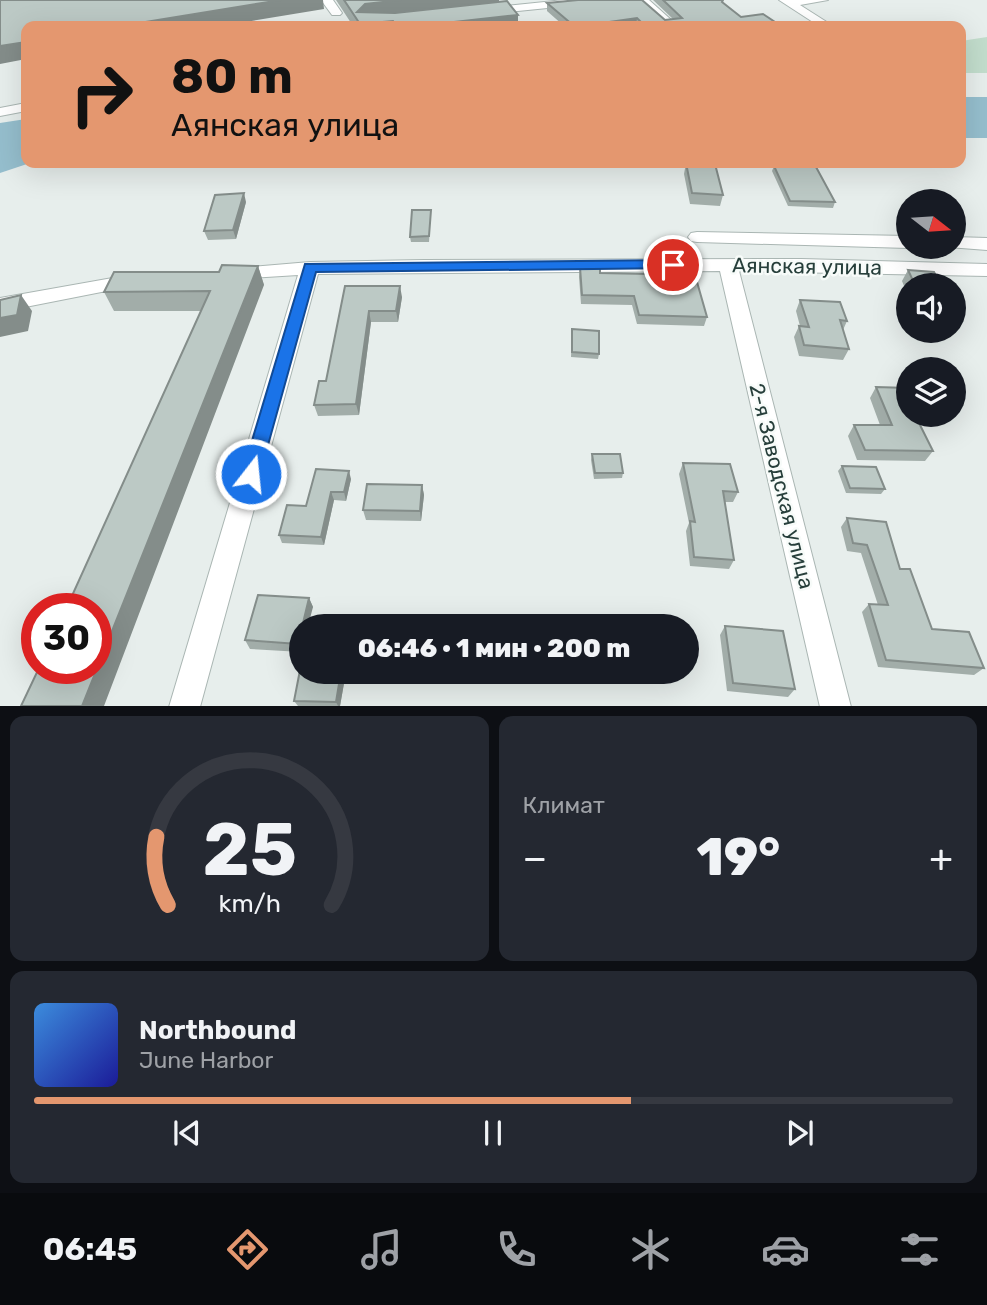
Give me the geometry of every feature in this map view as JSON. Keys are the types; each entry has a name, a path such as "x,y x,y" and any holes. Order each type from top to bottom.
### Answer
{"street":[{"path":"327,0 336,13"},
{"path":"472,13 528,3 597,0"},
{"path":"642,0 666,21"},
{"path":"787,1 822,0"},
{"path":"787,1 819,21"},
{"path":"0,112 21,108"},
{"path":"697,237 896,242"},
{"path":"966,243 987,244"},
{"name":"Аянская улица","path":"213,275 310,268 728,265 987,270"},
{"name":"2-я Заводская улица","path":"728,265 836,706"},
{"path":"184,706 310,268"},
{"path":"0,305 117,282 158,279"}],"green space":[{"path":"987,37 987,73 966,73 966,40"}],"water":[{"path":"966,97 987,97 987,138 966,138"},
{"path":"21,120 21,166 0,173 0,123"}],"building":[{"path":"0,0 281,0 152,21 21,21 21,43 0,46"},
{"path":"344,0 401,0 365,4 357,12 395,13 507,1 518,15 463,21 358,21"},
{"path":"642,0 665,20 682,18 663,0 723,0 722,2 741,17 763,14 774,21 640,21 637,18 568,21 547,3"},
{"path":"687,168 716,168 723,195 692,193"},
{"path":"775,168 817,168 835,202 790,201"},
{"path":"244,193 233,230 204,231 215,195"},
{"path":"412,210 431,210 429,236 410,237"},
{"path":"222,265 258,266 112,631 112,593 73,593 210,291 104,292 114,272 219,272"},
{"path":"580,267 600,268 600,273 695,275 707,317 639,315 634,296 582,295"},
{"path":"908,270 935,273 909,273"},
{"path":"345,286 400,286 396,311 369,311 356,404 314,405 319,381 326,381"},
{"path":"21,295 17,315 0,318 0,300"},
{"path":"800,300 840,302 847,321 840,320 849,349 804,345 799,326 809,327"},
{"path":"572,329 599,331 599,354 572,352"},
{"path":"876,387 896,388 896,427 921,427 933,451 865,450 854,425 892,425"},
{"path":"592,454 620,454 623,473 595,473"},
{"path":"683,463 730,464 738,492 723,491 734,560 694,557 690,521 695,522"},
{"path":"842,466 876,467 885,489 850,488"},
{"path":"316,469 349,471 344,492 331,492 321,537 279,535 287,505 306,506"},
{"path":"367,484 422,485 420,511 363,510"},
{"path":"847,518 886,522 900,569 910,569 932,629 969,632 984,668 886,660 869,604 888,605 867,545 853,543"},
{"path":"258,595 309,598 305,614 289,614 289,643 245,640"},
{"path":"725,626 783,631 795,689 733,683"},
{"path":"31,684 91,684 82,706 21,706"},
{"path":"297,684 339,684 336,702 294,701"}],"route":[{"path":"251,474 310,268 673,265"}]}
